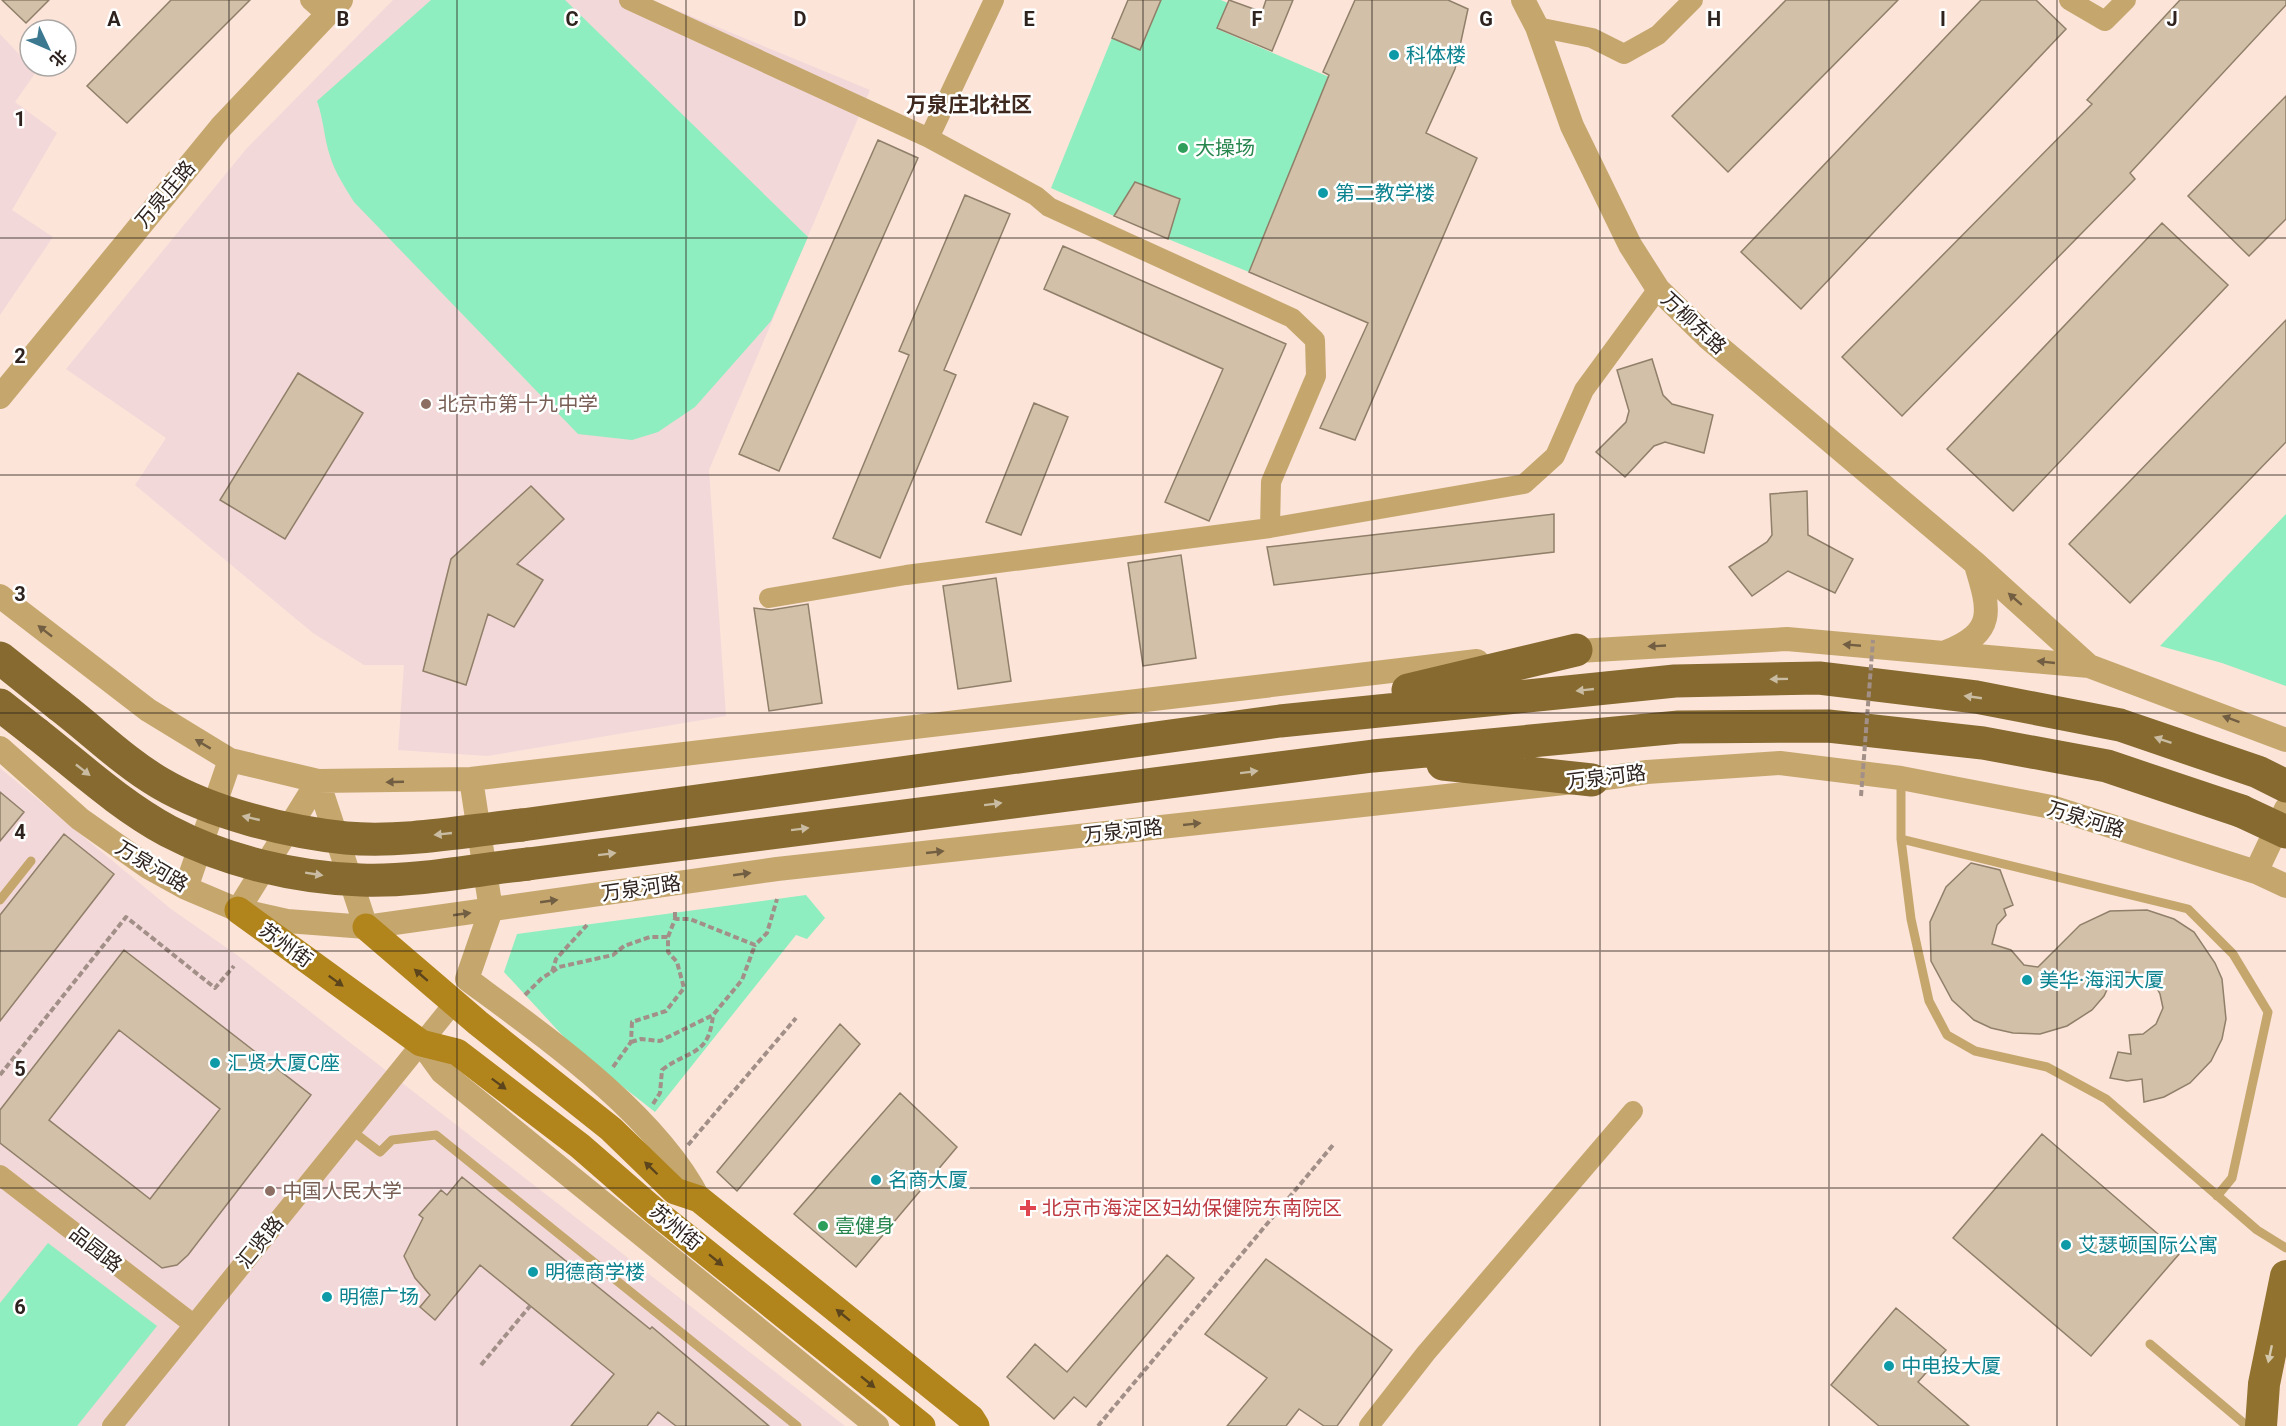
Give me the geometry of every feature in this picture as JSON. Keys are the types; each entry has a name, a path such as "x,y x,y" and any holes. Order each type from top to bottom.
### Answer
{"highway":[{"path":"1280,721 1576,650"},
{"path":"0,658 158,782 227,813 347,838 407,837 522,825 1280,721 1675,681 1819,678 1976,697 2120,725 2272,779"},
{"name":"万泉河路","path":"0,705 131,808 169,831 215,851 256,864 360,880 398,879 528,864 1373,756 1678,727 1828,726 1983,743 2107,766 2241,811 2286,831"},
{"path":"1373,756 1592,780"}],"main road":[{"name":"苏州街","path":"238,910 421,1043 457,1052 476,1066 580,1146 657,1213 922,1426"},
{"name":"苏州街","path":"366,927 454,1003 611,1130 675,1191 699,1199 978,1423"},
{"path":"2261,1426 2264,1384 2286,1276"}],"street":[{"path":"629,0 929,138 1036,196 1049,207 1292,318 1315,340 1316,376 1271,482 1270,528"},
{"path":"929,138 994,0"},
{"name":"万柳东路","path":"1523,0 1537,27 1572,126 1630,245 1658,289 1707,337 1975,563 2089,666"},
{"path":"1537,27 1592,38 1624,54 1658,35 1693,0"},
{"path":"2069,0 2105,21 2126,0"},
{"name":"万泉庄路","path":"0,397 221,128 326,5"},
{"path":"769,598 906,574 1270,528 1524,484 1556,456 1584,390 1658,289"},
{"path":"1944,652 1970,642 1980,631 1985,618 1984,591 1975,563"},
{"path":"0,596 148,710 230,760 318,781 363,783 471,779 1576,650 1787,639 2089,666 2286,740"},
{"name":"万泉河路","path":"0,748 80,819 148,867 186,888 238,910 287,921 366,927 777,869 1592,780 1647,771 1780,763 1901,778 2051,807 2276,878"},
{"path":"186,888 230,760"},
{"path":"471,779 491,910"},
{"path":"238,910 318,781"},
{"path":"318,781 366,927"},
{"path":"2276,878 2286,809"},
{"name":"苏州街","path":"491,910 467,979 623,1100 688,1178 699,1199"},
{"name":"汇贤路","path":"112,1426 454,1003"},
{"name":"苏州街","path":"421,1043 442,1072 877,1426"},
{"path":"1369,1426 1426,1353 1633,1111"},
{"name":"品园路","path":"0,1175 193,1324"}],"lane":[{"path":"1901,778 1901,839 1911,919 1929,1001 1947,1035 1975,1051 2047,1067 2106,1099 2257,1230 2286,1248"},
{"path":"1901,839 2188,909 2233,954 2268,1012 2232,1178 2217,1196"},
{"path":"0,900 31,861"},
{"path":"351,1130 380,1152 392,1140 436,1135 797,1426"},
{"path":"2150,1344 2247,1426"}],"path":[{"path":"1861,796 1873,640"},
{"path":"631,1042 641,1039 660,1041 713,1015 742,980 755,945 767,933 777,899"},
{"path":"607,1074 631,1042 632,1022 666,1011 684,988 677,962 668,952 668,938 675,919 675,912"},
{"path":"0,1075 126,917 215,988 234,966"},
{"path":"675,919 690,919 755,945"},
{"path":"552,972 556,959 586,925"},
{"path":"525,995 542,978 559,967 613,956 624,946 650,937 668,938"},
{"path":"650,1107 657,1101 660,1093 662,1070 673,1062 695,1054 705,1044 711,1033 713,1015"},
{"path":"660,1177 796,1018"},
{"path":"1098,1426 1333,1145"},
{"path":"482,1365 530,1306"}],"shaded area":[{"name":"北京市第十九中学","path":"393,0 652,0 870,90 709,470 726,716 487,756 398,750 404,665 364,665 313,633 135,485 166,438 66,369 247,148"},
{"path":"0,34 18,53 18,78 32,78 15,102 57,133 12,210 53,237 0,315"},
{"name":"中国人民大学","path":"0,768 171,909 237,955 845,1426 0,1426"}],"green space":[{"path":"431,0 565,0 808,237 771,321 695,407 658,432 632,440 578,434 354,202 337,174 328,149 317,101"},
{"name":"大操场","path":"1161,0 1221,0 1228,3 1217,29 1411,112 1249,272 1168,239 1179,199 1135,182 1114,216 1051,188 1112,38 1140,50"},
{"path":"2286,514 2286,686 2222,663 2160,646"},
{"path":"806,895 825,918 807,939 796,935 655,1112 575,1049 504,972 517,934"},
{"path":"48,1243 157,1326 77,1426 0,1426 0,1303"}],"building":[{"path":"2,0 49,0 31,18 21,18"},
{"path":"171,0 250,0 127,123 87,86"},
{"path":"1128,0 1161,0 1140,50 1112,38"},
{"path":"1229,0 1262,12 1266,0 1293,0 1272,51 1217,28"},
{"path":"1355,0 1448,0 1468,9 1455,69 1426,133 1477,158 1355,440 1320,428 1368,323 1249,272 1329,75 1323,72"},
{"path":"1786,0 1898,0 1728,172 1672,116"},
{"path":"1981,0 2036,0 2066,29 1801,309 1741,252"},
{"path":"2180,0 2286,0 2286,5 2130,173 2135,179 1902,416 1842,357 2092,104 2087,100"},
{"path":"2286,96 2286,219 2249,256 2188,196"},
{"path":"878,140 918,158 779,471 739,454"},
{"path":"1135,182 1180,199 1168,239 1114,216"},
{"path":"965,195 1010,214 944,370 956,375 880,558 833,538 909,355 899,351"},
{"path":"2162,223 2228,285 2013,511 1947,449"},
{"path":"1063,246 1286,344 1209,521 1165,502 1223,369 1044,289"},
{"path":"2286,320 2286,442 2130,603 2069,544"},
{"path":"1652,359 1663,395 1672,404 1713,415 1704,453 1665,442 1654,446 1625,477 1596,452 1626,422 1629,411 1617,370"},
{"path":"298,373 363,413 285,539 220,500"},
{"path":"1034,403 1068,417 1021,535 986,522"},
{"path":"531,486 564,519 517,564 543,580 514,627 488,614 466,685 423,671 451,559"},
{"path":"1807,491 1808,535 1853,559 1835,593 1788,571 1752,596 1729,567 1767,542 1772,535 1770,494"},
{"path":"1554,514 1554,552 1274,585 1267,547"},
{"path":"1181,555 1196,658 1143,666 1128,563"},
{"path":"996,578 1011,681 958,689 943,586"},
{"path":"808,604 822,703 769,711 754,608 771,610"},
{"path":"0,792 24,812 0,841"},
{"path":"64,834 114,874 0,1021 0,915"},
{"name":"美华·海润大厦","path":"1971,863 2000,870 2013,905 2004,909 2006,915 1997,925 1992,944 2011,950 2024,965 2038,967 2080,925 2110,911 2147,910 2174,919 2194,932 2215,963 2222,979 2226,1019 2222,1039 2211,1061 2190,1083 2164,1097 2144,1102 2142,1079 2127,1081 2110,1078 2118,1052 2131,1054 2129,1035 2143,1034 2156,1024 2163,1008 2160,994 2153,981 2144,975 2126,972 2111,981 2104,996 2092,1010 2067,1026 2040,1034 2013,1033 1991,1028 1974,1020 1952,1000 1931,961 1930,922 1946,887"},
{"path":"124,950 311,1095 188,1255 177,1265 162,1268 0,1143 0,1110","holes":["119,1030 220,1109 150,1199 49,1120"]},
{"path":"840,1024 860,1044 737,1191 717,1172"},
{"name":"名商大厦","path":"900,1093 957,1147 856,1267 794,1214"},
{"name":"艾瑟顿国际公寓","path":"2042,1134 2180,1253 2091,1356 1953,1238"},
{"name":"明德商学楼","path":"462,1177 650,1329 652,1327 769,1426 676,1426 658,1412 647,1426 571,1426 614,1374 480,1265 435,1320 420,1307 430,1295 415,1278 404,1256 423,1218 419,1215 441,1190 447,1195"},
{"path":"1167,1255 1194,1278 1086,1407 1074,1397 1054,1419 1007,1377 1035,1344 1067,1372"},
{"path":"1266,1259 1392,1350 1337,1426 1324,1426 1299,1409 1286,1426 1227,1426 1267,1378 1205,1334"},
{"name":"中电投大厦","path":"1896,1308 1946,1350 1918,1382 1969,1426 1879,1426 1831,1385"}],"place":[{"name":"科体楼","path":"1394,55"},
{"name":"大操场","path":"1183,148"},
{"name":"第二教学楼","path":"1323,193"},
{"name":"北京市第十九中学","path":"426,404"},
{"name":"美华·海润大厦","path":"2027,980"},
{"name":"汇贤大厦C座","path":"215,1063"},
{"name":"名商大厦","path":"876,1180"},
{"name":"中国人民大学","path":"270,1191"},
{"name":"北京市海淀区妇幼保健院东南院区","path":"1028,1208"},
{"name":"壹健身","path":"823,1226"},
{"name":"艾瑟顿国际公寓","path":"2066,1245"},
{"name":"明德商学楼","path":"533,1272"},
{"name":"明德广场","path":"327,1297"},
{"name":"中电投大厦","path":"1889,1366"}],"district":[{"name":"万泉庄北社区","path":"969,105"}]}
